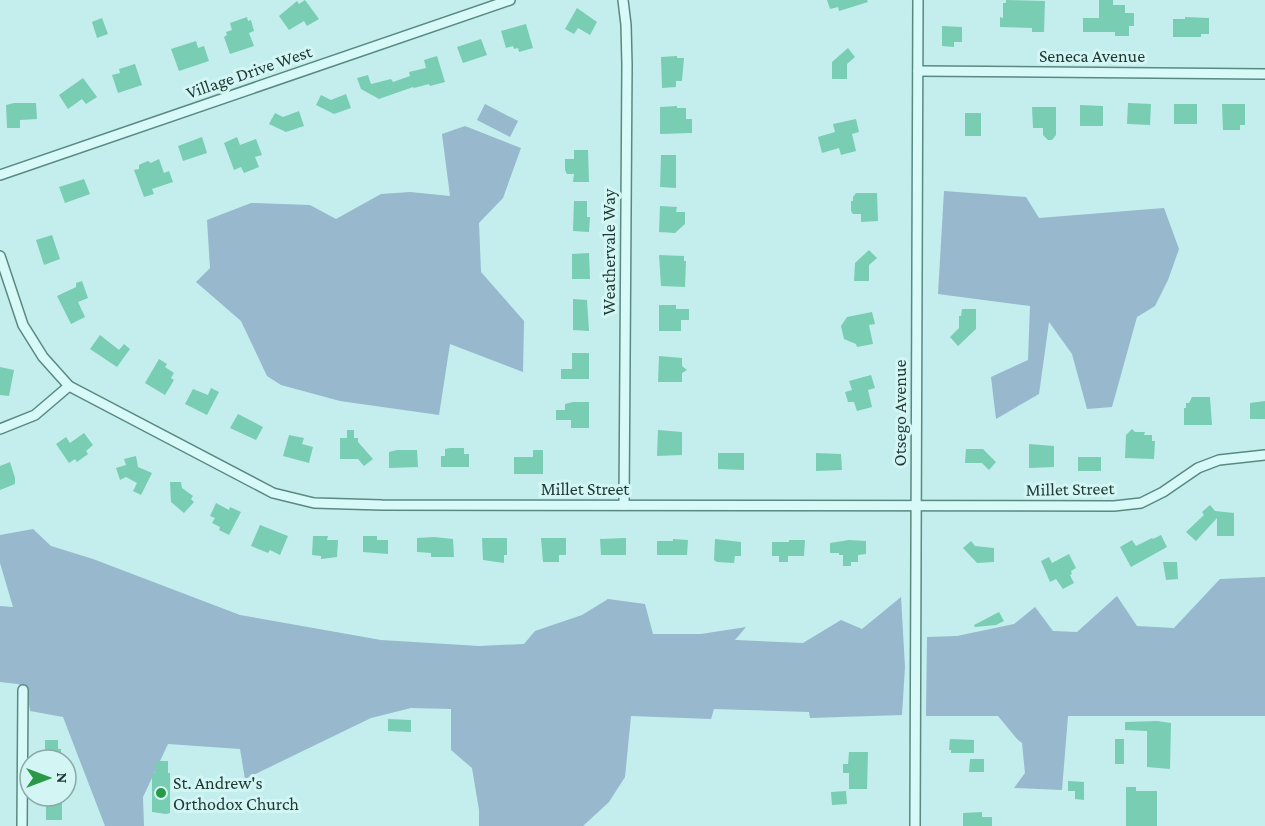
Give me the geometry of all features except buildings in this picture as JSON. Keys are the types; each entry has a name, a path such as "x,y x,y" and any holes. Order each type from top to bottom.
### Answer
{"street":[{"name":"Village Drive West","path":"0,175 510,0"},
{"name":"Weathervale Way","path":"623,0 627,65 624,505"},
{"name":"Otsego Avenue","path":"915,826 918,0"},
{"name":"Seneca Avenue","path":"918,71 1265,74"},
{"name":"Millet Street","path":"0,256 23,325 43,357 69,386 273,493 314,503 1114,506 1141,503 1163,492 1198,468 1219,460 1265,455"},
{"path":"0,429 35,416 69,386"},
{"path":"22,826 23,690"}],"shaded area":[{"path":"485,104 518,121 510,137 477,120"},
{"path":"465,126 521,148 503,198 479,223 481,272 524,321 523,372 450,344 439,415 340,401 281,385 267,376 241,321 196,282 210,268 207,220 251,203 310,205 336,219 381,194 410,192 450,196 442,134"},
{"path":"944,191 1026,197 1039,218 1164,208 1179,249 1168,280 1155,306 1137,317 1112,407 1087,409 1072,354 1049,322 1039,394 996,419 991,377 1028,360 1030,306 938,294"},
{"path":"33,529 51,546 93,559 240,615 381,640 479,646 524,644 535,631 582,615 608,599 645,604 653,634 701,634 746,627 735,640 803,643 841,620 862,629 901,597 905,667 902,715 810,718 809,712 714,709 711,719 631,716 625,777 609,802 583,826 479,826 479,810 472,768 451,750 451,709 411,708 371,718 245,779 240,749 168,744 143,797 144,826 105,826 78,756 78,748 75,748 63,717 30,711 27,689 18,684 0,682 0,606 13,607 0,563 0,535"},
{"path":"1265,577 1265,716 1068,716 1062,790 1014,788 1025,773 1022,743 998,716 926,716 927,637 957,636 1014,624 1035,607 1053,631 1077,632 1117,596 1137,626 1174,628 1220,579"}],"place":[{"name":"St. Andrew's Orthodox Church","path":"161,793"}]}
